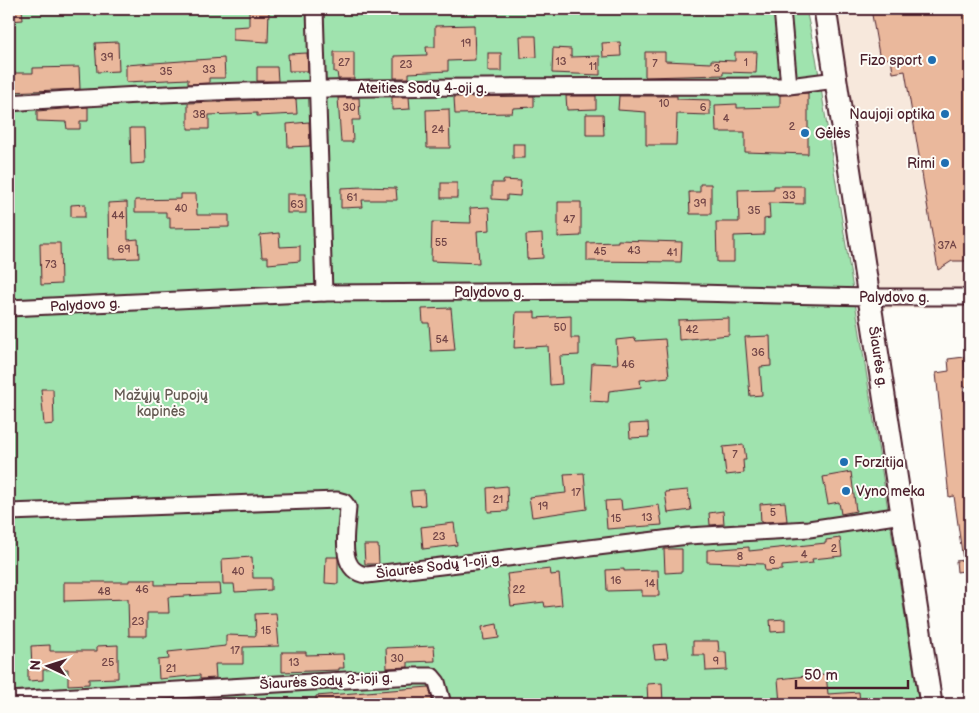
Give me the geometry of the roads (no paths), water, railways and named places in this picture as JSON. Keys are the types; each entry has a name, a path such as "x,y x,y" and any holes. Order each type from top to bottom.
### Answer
{"main road":[{"name":"Šiaurės g.","path":"825,9 931,704"}],"street":[{"path":"315,9 316,88 324,293"},
{"path":"782,9 789,86"},
{"name":"Ateities Sodų 4-oji g.","path":"9,103 110,96 316,88 789,86 836,80"},
{"name":"Palydovo g.","path":"9,308 324,293 610,291 869,297 970,297"},
{"name":"Šiaurės Sodų 1-oji g.","path":"9,512 337,500 344,502 348,507 346,558 349,567 358,574 367,575 688,536 809,529 902,515"},
{"name":"Šiaurės Sodų 3-ioji g.","path":"9,700 432,676 437,682 443,704"}],"place":[{"name":"Fizo sport","path":"932,60"},
{"name":"Naujoji optika","path":"945,114"},
{"name":"Gėlės","path":"805,133"},
{"name":"Rimi","path":"945,163"},
{"name":"Forzitija","path":"844,462"},
{"name":"Vyno meka","path":"846,491"}],"park label":[{"name":"Mažųjų Pupojų kapinės","path":"161,404"}]}
